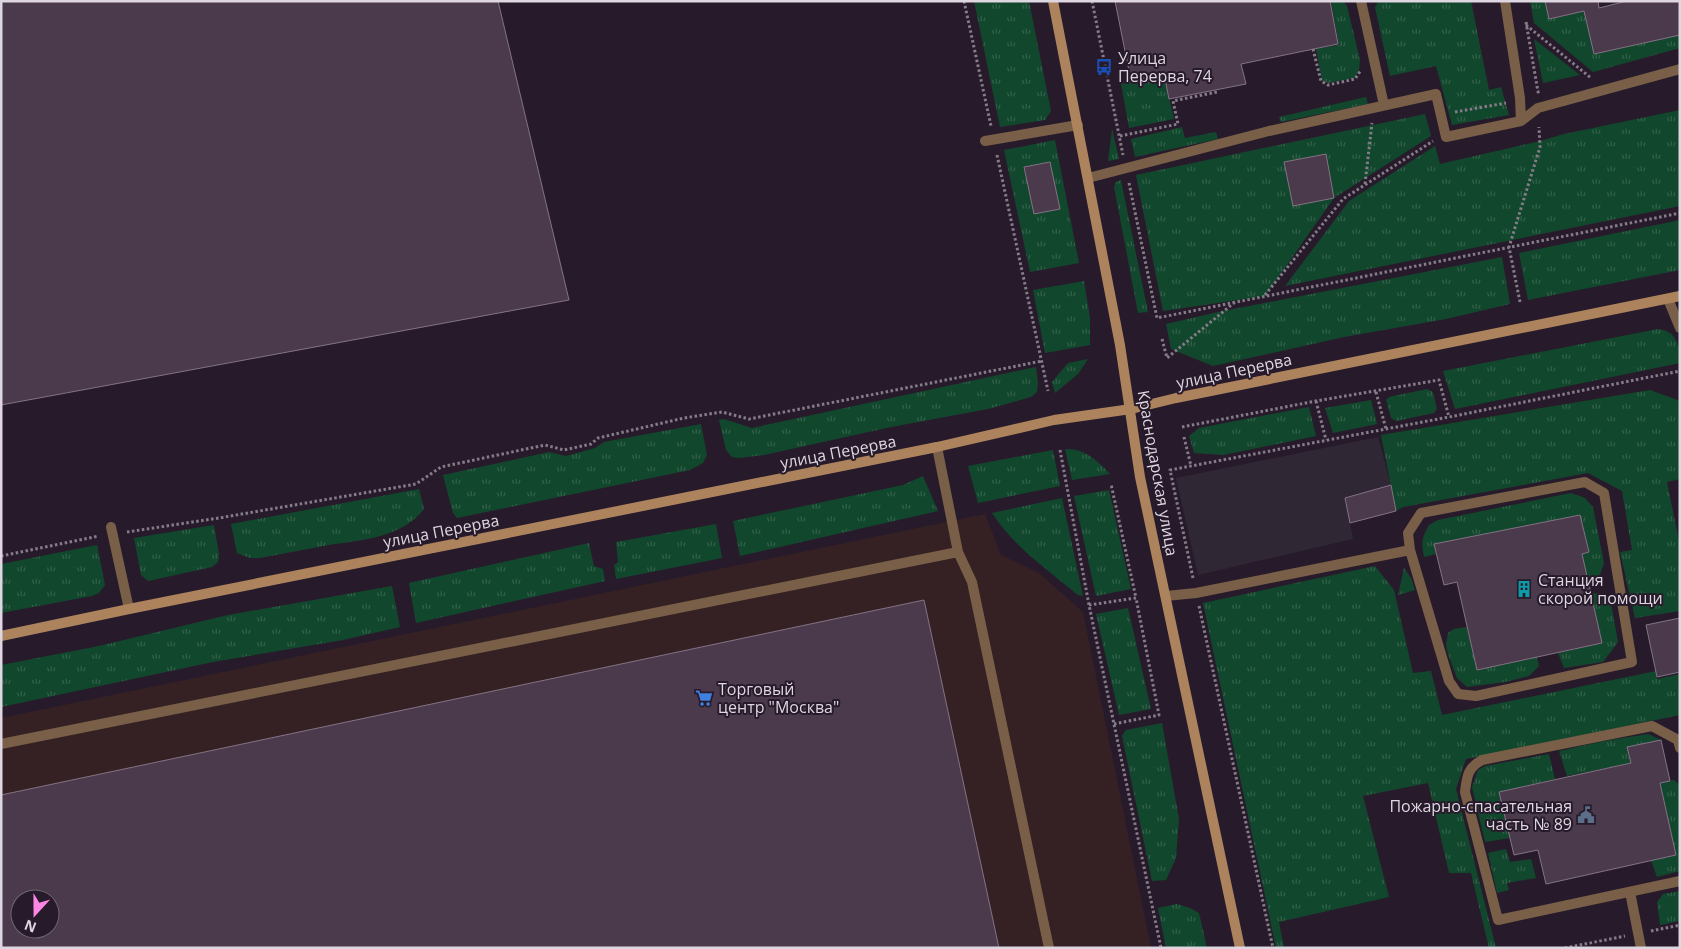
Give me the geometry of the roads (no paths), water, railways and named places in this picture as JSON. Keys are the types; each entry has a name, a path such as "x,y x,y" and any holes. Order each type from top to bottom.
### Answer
{"street":[{"name":"Краснодарская улица","path":"1053,1 1088,178 1130,409 1140,477 1240,948"},
{"name":"улица Перерва","path":"1,636 937,447 1054,420 1130,409 1176,398 1680,296"}],"lane":[{"path":"1361,1 1384,105"},
{"path":"1505,1 1520,98 1521,121"},
{"path":"1088,178 1228,141 1436,94 1446,137 1521,121 1538,108 1680,69"},
{"path":"989,140 1078,125"},
{"path":"1668,299 1680,328"},
{"path":"937,447 958,552 972,582 1049,948"},
{"path":"1585,482 1604,493 1632,662 1476,696 1458,694 1448,681 1410,550 1408,533 1421,513 1585,482"},
{"path":"112,530 128,609"},
{"path":"1166,596 1196,593 1410,550"},
{"path":"1,744 958,552"},
{"path":"1680,748 1678,740 1652,726 1482,760 1473,765 1467,777 1464,792 1498,920 1680,881"},
{"path":"1630,892 1641,948"}],"place":[{"name":"Улица Перерва, 74","path":"1104,67"},
{"name":"Станция скорой помощи","path":"1524,589"},
{"name":"Торговый центр \"Москва\"","path":"704,698"},
{"name":"Пожарно-спасательная часть № 89","path":"1586,815"}]}
